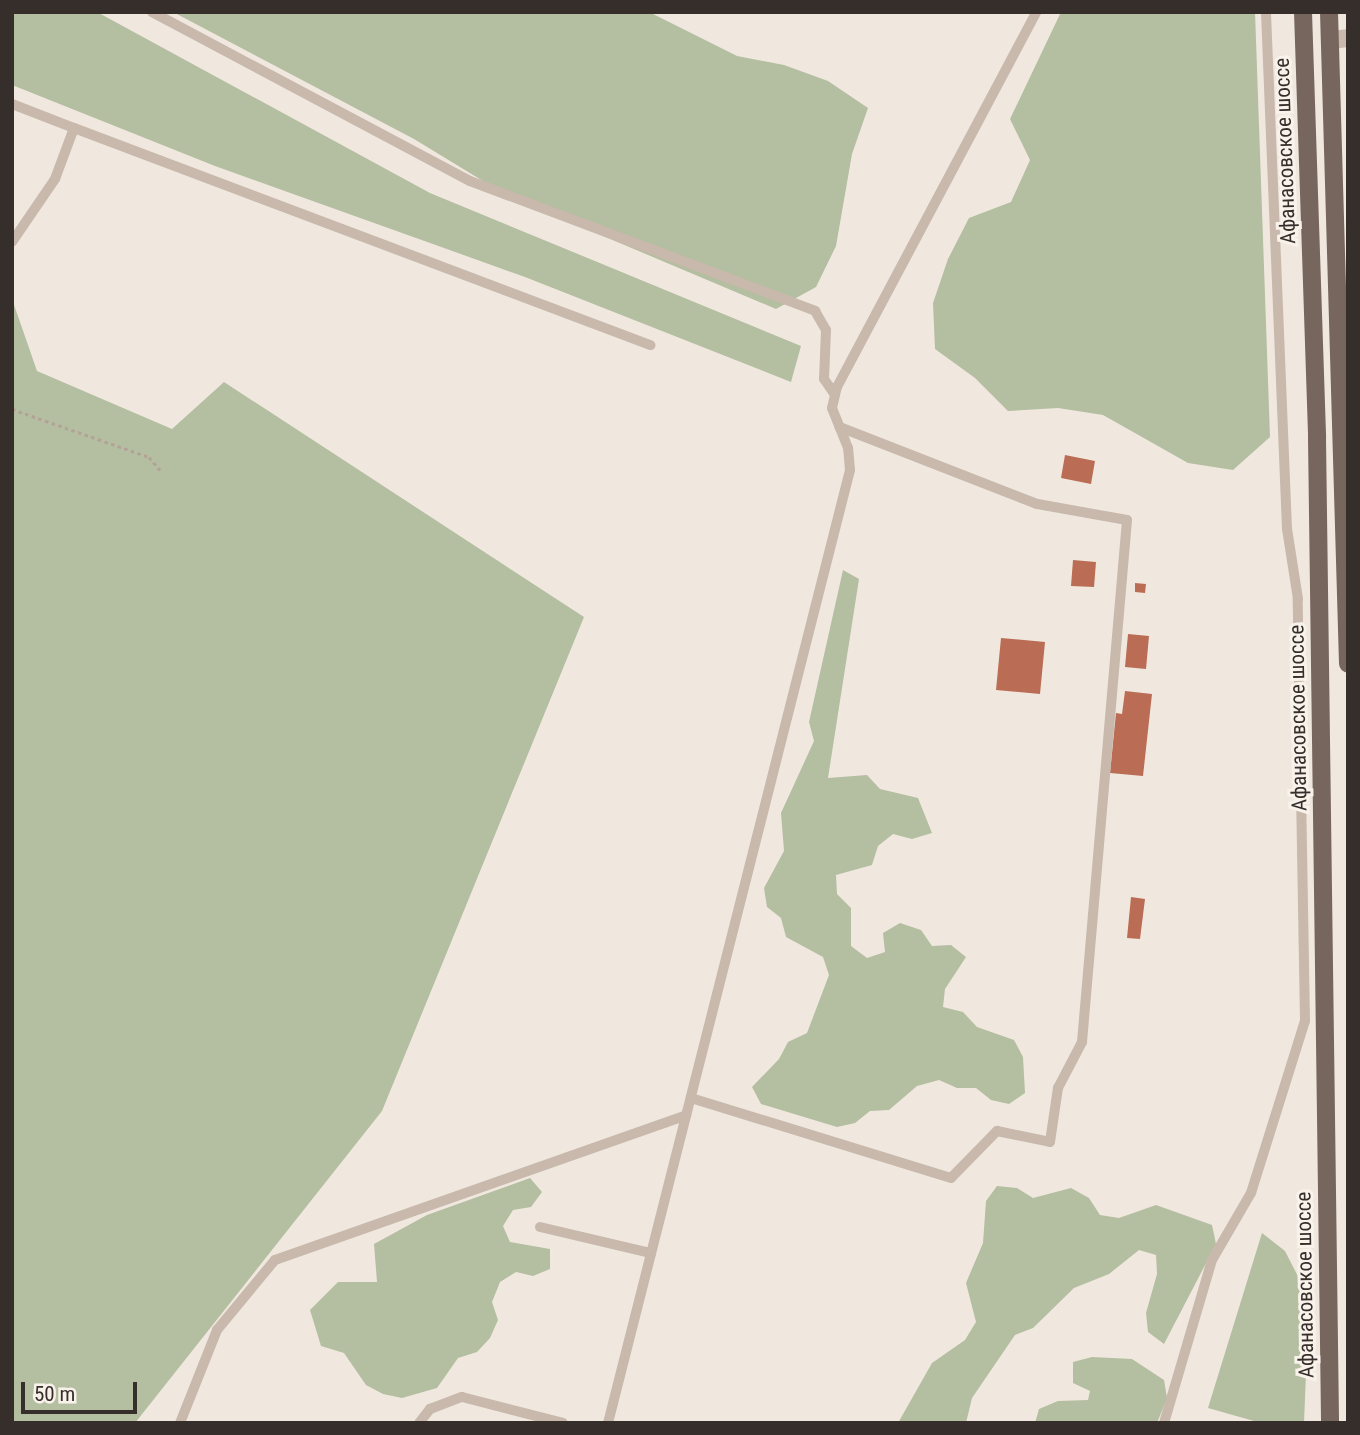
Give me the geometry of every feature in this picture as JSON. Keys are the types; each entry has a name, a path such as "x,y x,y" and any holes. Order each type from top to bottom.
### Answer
{"main road":[{"name":"Афанасовское шоссе","path":"1303,12 1317,438 1330,1423"},
{"path":"1329,12 1339,39 1348,664"}],"lane":[{"path":"152,12 470,181 815,311 827,330 824,379 835,395"},
{"path":"608,1423 850,470 832,408 835,395 1036,12"},
{"path":"1164,1423 1212,1260 1251,1194 1306,1021 1298,599 1287,530 1266,12"},
{"path":"12,104 650,345"},
{"path":"12,242 55,179 74,128"},
{"path":"691,1098 951,1178 997,1131 1050,1142 1058,1088 1082,1042 1127,520 1037,504 839,427"},
{"path":"180,1423 217,1330 275,1260 686,1115"},
{"path":"540,1227 651,1253"},
{"path":"419,1423 445,1400 462,1397 563,1423"}],"path":[{"path":"12,409 149,457 161,471"}],"green space":[{"path":"12,12 97,12 430,193 801,346 791,382 525,277 215,166 12,85"},
{"path":"173,12 649,12 737,56 784,65 828,81 868,108 852,154 836,246 816,287 776,309 506,195 414,139"},
{"path":"1061,12 1255,12 1270,437 1233,470 1188,463 1103,415 1058,408 1008,411 975,378 935,349 933,303 948,259 969,218 1011,202 1030,160 1010,119"},
{"path":"12,299 37,371 172,429 224,382 584,617 382,1111 135,1423 12,1423"},
{"path":"843,570 859,579 828,778 867,775 880,789 918,798 932,833 912,839 893,834 878,846 872,865 836,875 837,894 851,908 851,946 867,958 885,952 883,933 900,923 921,930 932,946 951,945 966,957 945,989 943,1007 963,1012 977,1027 1014,1040 1023,1057 1025,1093 1009,1104 991,1100 976,1088 957,1088 939,1080 917,1086 889,1110 870,1111 855,1123 837,1127 761,1104 752,1087 779,1059 788,1042 807,1033 829,975 823,957 786,937 781,918 767,907 764,888 784,851 781,813 814,741 809,722"},
{"path":"530,1178 542,1192 531,1207 513,1210 503,1226 510,1242 550,1249 550,1269 533,1276 516,1272 500,1282 492,1302 498,1320 490,1338 477,1352 458,1358 437,1388 402,1398 383,1394 366,1385 344,1353 321,1346 310,1310 338,1282 377,1282 374,1244 427,1215"},
{"path":"997,1186 1017,1188 1033,1198 1071,1188 1089,1198 1100,1215 1119,1218 1156,1205 1212,1225 1216,1244 1164,1344 1148,1332 1146,1313 1157,1274 1156,1255 1139,1250 1109,1274 1074,1288 1033,1328 1015,1335 972,1398 966,1423 898,1423 932,1363 965,1340 976,1322 966,1283 983,1243 986,1201"},
{"path":"1262,1233 1285,1251 1309,1298 1304,1423 1261,1423 1208,1408"},
{"path":"1092,1357 1132,1359 1164,1380 1167,1398 1157,1423 1035,1423 1039,1409 1058,1401 1088,1400 1090,1391 1073,1383 1073,1362"}],"building":[{"path":"1065,455 1095,461 1091,484 1061,478"},
{"path":"1073,560 1096,562 1094,587 1071,586"},
{"path":"1135,583 1146,584 1145,593 1135,592"},
{"path":"1128,634 1149,636 1146,669 1125,667"},
{"path":"1001,638 1045,642 1040,694 996,690"},
{"path":"1125,691 1152,694 1143,776 1110,773 1116,713 1122,714"},
{"path":"1131,897 1145,899 1140,939 1127,938"}]}
